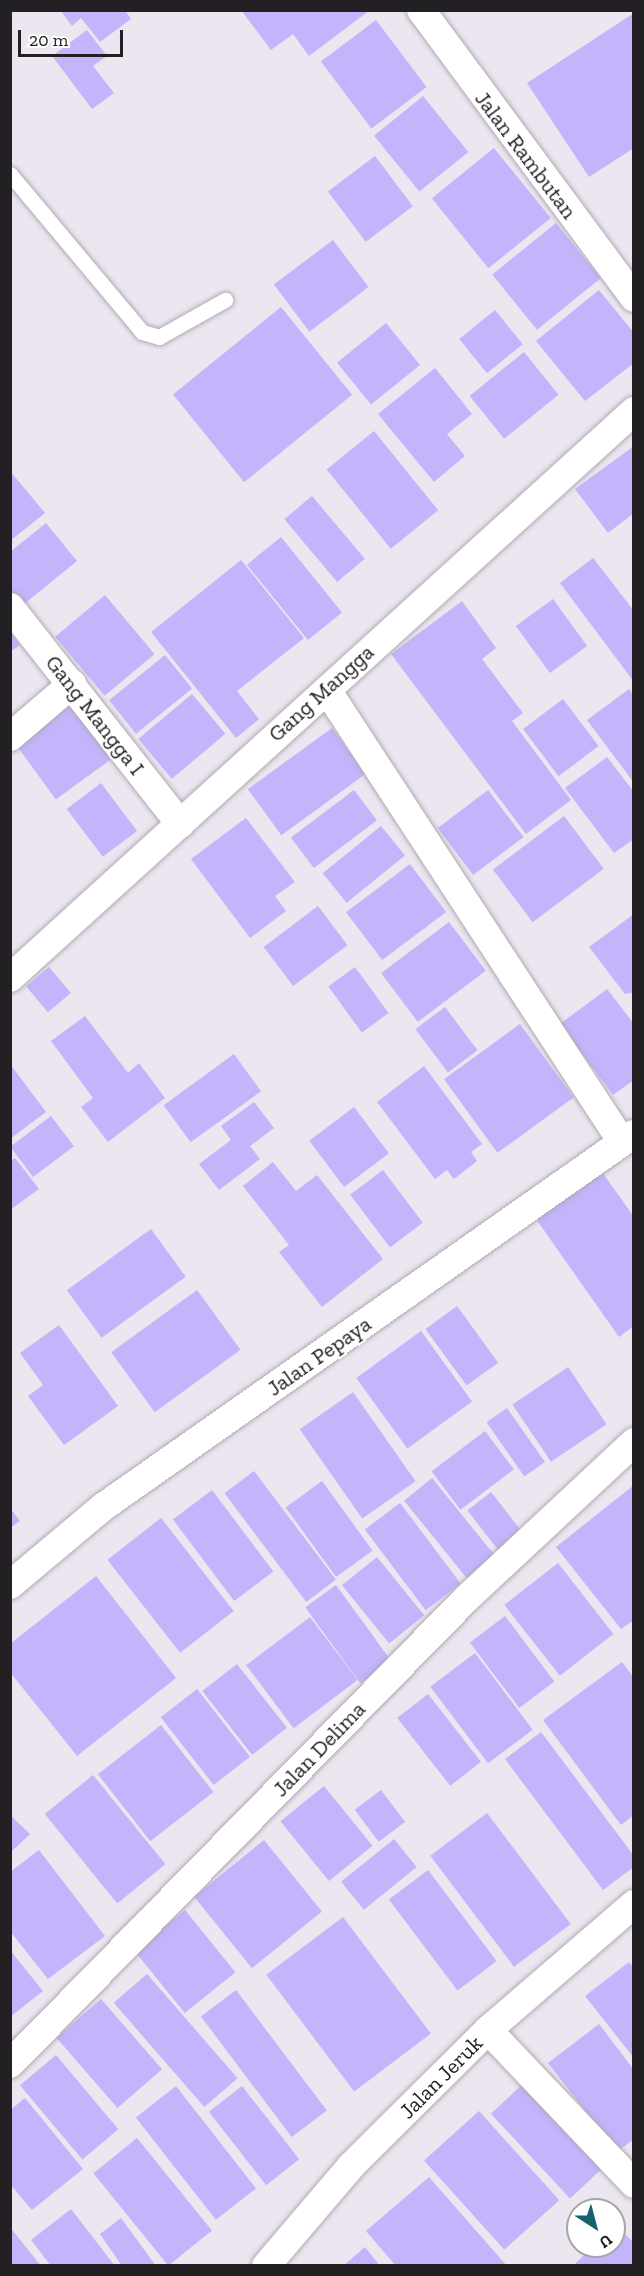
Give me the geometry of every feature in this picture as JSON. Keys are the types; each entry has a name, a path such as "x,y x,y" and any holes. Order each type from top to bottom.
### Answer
{"street":[{"name":"Jalan Rambutan","path":"421,10 633,298"},
{"name":"Gang Mangga","path":"10,978 633,411"},
{"name":"Gang Mangga I","path":"10,607 180,824"},
{"path":"10,736 72,684"},
{"path":"327,690 628,1138"},
{"name":"Jalan Pepaya","path":"10,1585 104,1507 628,1138"},
{"name":"Jalan Delima","path":"10,2064 467,1598 633,1442"},
{"name":"Jalan Jeruk","path":"266,2265 351,2166 488,2030 633,1904"},
{"path":"488,2030 633,2184"}],"lane":[{"path":"10,174 142,332 159,337 225,300"}],"building":[{"path":"60,10 125,10 131,19 100,42 81,18 72,26"},
{"path":"241,10 370,10 309,56 293,34 271,50"},
{"path":"634,13 634,148 589,177 527,83"},
{"path":"376,20 427,87 371,129 321,62"},
{"path":"87,30 107,56 93,66 114,93 92,109 52,56"},
{"path":"423,96 468,152 419,192 374,136"},
{"path":"494,148 551,218 488,268 432,198"},
{"path":"375,156 413,206 366,242 328,192"},
{"path":"556,223 601,278 537,330 492,275"},
{"path":"333,240 369,287 309,332 274,285"},
{"path":"599,290 634,333 634,363 585,401 536,341"},
{"path":"281,307 352,395 244,482 173,394"},
{"path":"495,310 523,344 487,373 459,339"},
{"path":"386,323 420,365 371,405 337,363"},
{"path":"524,352 559,395 504,439 470,396"},
{"path":"435,368 472,414 447,434 465,456 434,482 378,414"},
{"path":"374,431 438,510 391,549 327,469"},
{"path":"634,446 634,513 608,533 575,489"},
{"path":"10,471 45,513 10,541"},
{"path":"312,496 365,559 337,582 284,519"},
{"path":"46,523 77,561 23,605 10,590 10,552"},
{"path":"281,537 342,612 308,640 247,565"},
{"path":"593,558 634,611 634,682 560,583"},
{"path":"241,560 304,638 237,691 259,719 236,738 151,632"},
{"path":"105,595 154,654 105,696 55,637"},
{"path":"553,599 587,646 550,673 516,626"},
{"path":"462,601 496,648 482,659 523,713 512,721 571,800 526,834 391,654"},
{"path":"10,632 20,645 10,652"},
{"path":"165,655 192,688 136,734 109,700"},
{"path":"629,689 634,696 634,783 587,720"},
{"path":"192,694 225,734 172,779 138,739"},
{"path":"563,699 599,746 559,776 523,729"},
{"path":"71,703 112,759 56,799 15,744"},
{"path":"332,728 366,774 281,835 248,789"},
{"path":"607,757 634,792 634,839 614,853 565,788"},
{"path":"101,783 137,831 103,857 67,809"},
{"path":"354,790 377,820 314,868 291,838"},
{"path":"488,790 524,837 473,875 438,828"},
{"path":"564,816 604,869 533,922 493,870"},
{"path":"246,818 295,882 275,896 286,911 250,938 191,859"},
{"path":"381,826 405,856 347,903 323,873"},
{"path":"410,864 446,912 382,960 346,912"},
{"path":"318,906 347,945 293,986 264,947"},
{"path":"634,914 634,992 625,994 589,947"},
{"path":"449,922 486,971 418,1022 381,973"},
{"path":"49,967 71,993 48,1012 26,986"},
{"path":"355,967 389,1013 362,1033 328,986"},
{"path":"607,989 634,1024 634,1080 613,1095 560,1024"},
{"path":"445,1007 477,1050 448,1072 415,1029"},
{"path":"85,1016 128,1073 139,1063 165,1098 108,1142 81,1107 93,1098 51,1041"},
{"path":"520,1024 573,1098 497,1153 444,1079"},
{"path":"234,1054 261,1091 191,1142 164,1105"},
{"path":"10,1064 46,1112 10,1139"},
{"path":"424,1066 482,1144 471,1152 477,1161 454,1179 447,1170 435,1179 377,1102"},
{"path":"254,1102 274,1128 250,1146 260,1159 219,1190 199,1164 231,1140 221,1126"},
{"path":"354,1107 389,1153 344,1187 309,1141"},
{"path":"51,1116 74,1146 33,1177 10,1147"},
{"path":"15,1158 39,1189 10,1210 10,1161"},
{"path":"273,1162 296,1191 317,1175 383,1259 322,1307 279,1252 289,1245 243,1186"},
{"path":"383,1170 423,1223 390,1247 350,1195"},
{"path":"602,1172 634,1217 634,1326 619,1337 536,1219"},
{"path":"151,1229 186,1277 102,1338 67,1290"},
{"path":"197,1290 240,1350 155,1412 111,1352"},
{"path":"457,1306 498,1363 467,1386 425,1329"},
{"path":"59,1325 118,1406 64,1445 28,1396 43,1385 20,1353"},
{"path":"421,1331 472,1401 407,1448 356,1378"},
{"path":"568,1367 607,1424 551,1462 512,1404"},
{"path":"353,1392 416,1481 362,1519 300,1429"},
{"path":"507,1408 545,1462 524,1476 487,1422"},
{"path":"485,1431 514,1469 460,1510 431,1471"},
{"path":"254,1471 336,1580 306,1602 224,1493"},
{"path":"432,1478 496,1557 468,1580 404,1501"},
{"path":"322,1481 373,1551 336,1577 286,1507"},
{"path":"634,1485 634,1620 621,1629 556,1547"},
{"path":"212,1490 273,1571 234,1601 173,1519"},
{"path":"491,1492 524,1535 501,1553 467,1510"},
{"path":"400,1503 461,1584 426,1610 365,1529"},
{"path":"10,1508 20,1521 10,1528"},
{"path":"161,1518 234,1611 180,1653 107,1560"},
{"path":"377,1557 424,1615 389,1644 342,1585"},
{"path":"558,1563 613,1634 560,1676 504,1605"},
{"path":"96,1576 176,1678 77,1756 10,1672 10,1644"},
{"path":"336,1585 391,1661 361,1683 305,1607"},
{"path":"505,1616 554,1681 519,1708 470,1642"},
{"path":"310,1617 358,1680 294,1728 246,1665"},
{"path":"475,1653 533,1730 488,1763 430,1687"},
{"path":"622,1662 634,1678 634,1815 621,1825 543,1720"},
{"path":"237,1664 287,1728 252,1755 202,1691"},
{"path":"197,1689 250,1757 214,1785 161,1717"},
{"path":"428,1694 481,1762 450,1786 397,1718"},
{"path":"161,1725 213,1792 150,1841 98,1774"},
{"path":"541,1732 634,1856 634,1867 603,1890 505,1759"},
{"path":"93,1775 165,1864 117,1903 45,1814"},
{"path":"324,1786 372,1846 329,1881 280,1821"},
{"path":"381,1790 405,1822 379,1842 355,1810"},
{"path":"487,1813 571,1924 514,1967 430,1856"},
{"path":"10,1815 30,1834 10,1853"},
{"path":"394,1839 417,1867 364,1910 341,1882"},
{"path":"264,1840 322,1911 252,1968 194,1897"},
{"path":"39,1850 105,1936 48,1979 10,1931 10,1872"},
{"path":"428,1870 497,1961 457,1991 389,1899"},
{"path":"185,1910 235,1972 185,2013 134,1951"},
{"path":"343,1917 431,2034 354,2091 266,1975"},
{"path":"10,1950 43,1991 10,2017"},
{"path":"629,1962 634,1968 634,2058 585,1996"},
{"path":"147,1974 238,2078 204,2107 114,2003"},
{"path":"236,1990 327,2111 292,2137 201,2016"},
{"path":"101,1999 162,2069 117,2108 56,2038"},
{"path":"599,2024 634,2070 634,2139 617,2152 548,2063"},
{"path":"56,2055 118,2129 82,2160 20,2085"},
{"path":"526,2081 605,2166 569,2198 491,2114"},
{"path":"176,2086 256,2188 216,2220 136,2117"},
{"path":"242,2086 299,2159 266,2185 209,2112"},
{"path":"25,2098 83,2169 32,2210 10,2184 10,2110"},
{"path":"479,2111 559,2200 504,2250 424,2161"},
{"path":"137,2138 212,2230 168,2266 93,2173"},
{"path":"429,2177 507,2266 396,2266 366,2231"},
{"path":"71,2209 115,2266 51,2266 31,2240"},
{"path":"121,2218 156,2266 122,2266 100,2234"},
{"path":"10,2227 41,2266 10,2266"},
{"path":"626,2235 634,2243 634,2266 573,2266 581,2258 626,2258"},
{"path":"365,2247 380,2266 343,2266"}]}
